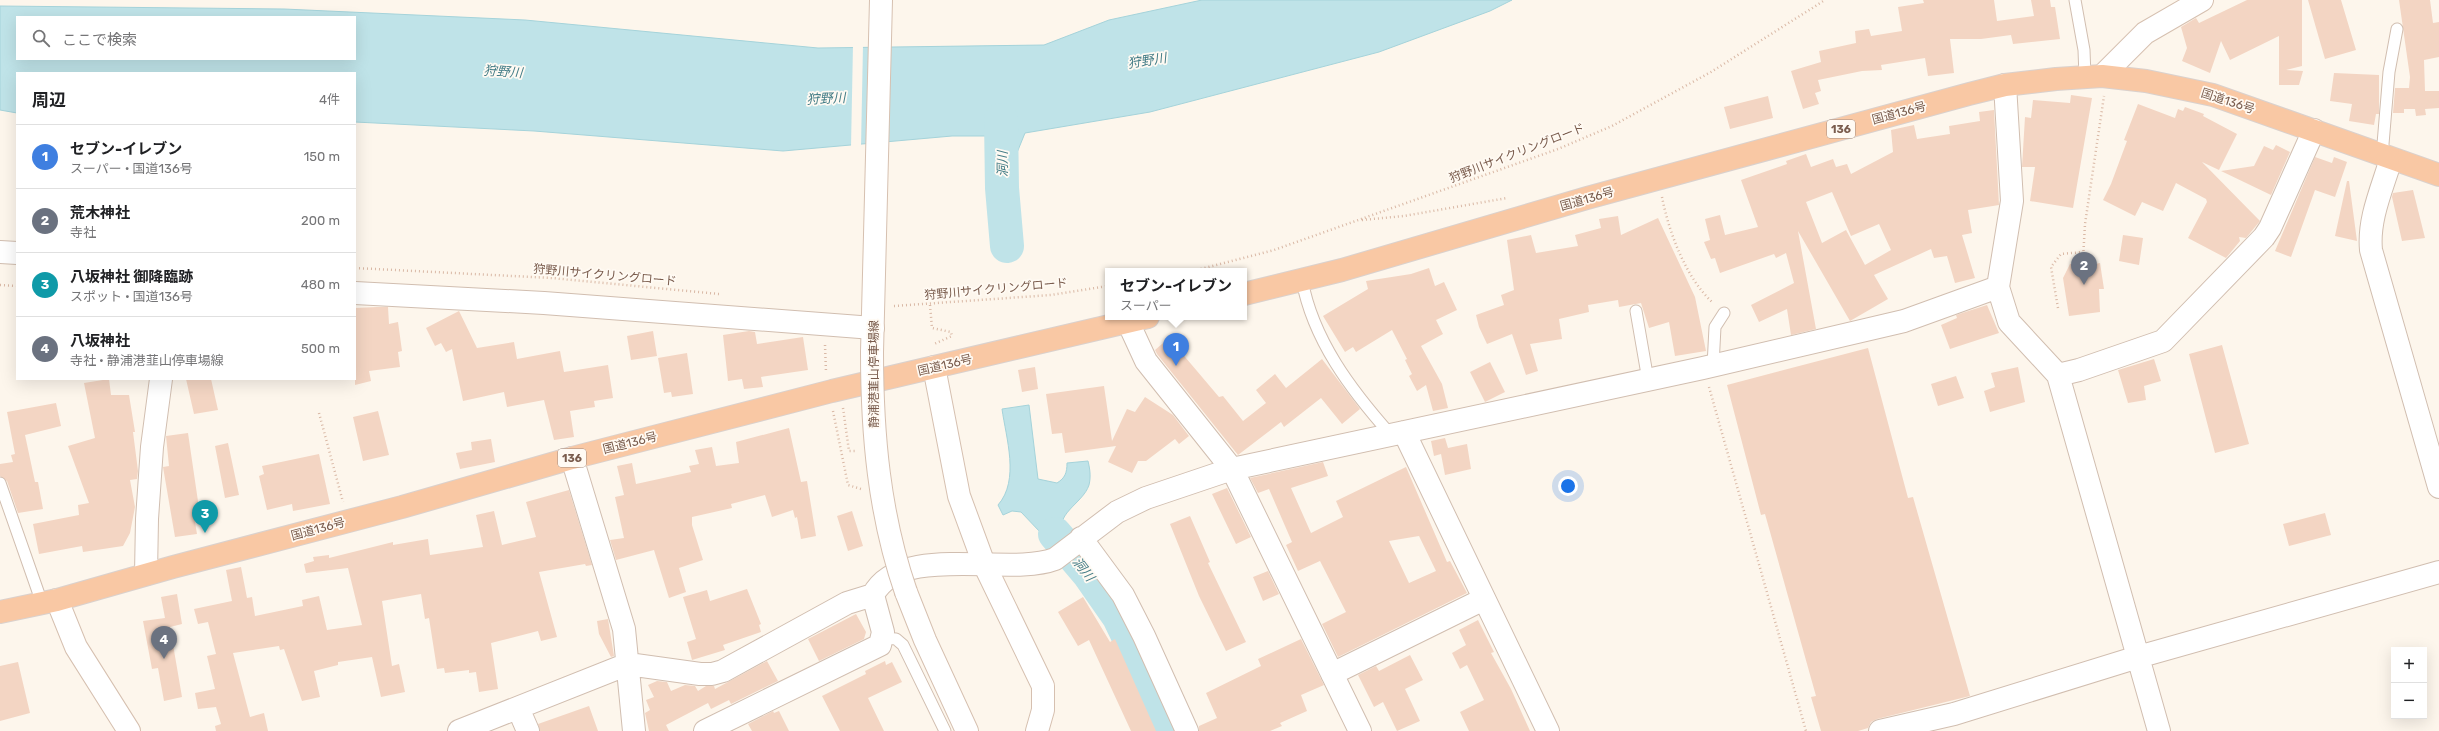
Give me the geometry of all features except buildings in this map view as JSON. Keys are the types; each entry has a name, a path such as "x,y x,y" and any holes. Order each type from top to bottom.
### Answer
{"highway":[{"name":"国道136号","path":"1247,293 1302,280 1587,198 2005,85 2097,82 2189,89 2314,130 2439,175"},
{"name":"国道136号","path":"0,612 50,602 146,574 348,521 572,458 934,367 1134,320"}],"street":[{"name":"静浦港韮山停車場線","path":"881,0 880,300 873,328 872,352 872,405 876,461 885,518 894,559 925,640 967,731"},
{"path":"2097,82 2145,33 2202,0"},
{"path":"2005,85 2012,200 2009,231 1998,287 2009,322 2058,375 2159,731"},
{"path":"2058,375 2079,370 2164,341 2264,237 2270,228 2314,130"},
{"path":"2387,157 2372,220 2370,234 2371,250 2439,487"},
{"path":"0,252 16,253"},
{"path":"459,731 628,664 712,674 732,667 848,603 874,595 887,580 911,568 949,564 1029,565 1055,560 1117,512 1146,498 1232,469 1708,367 1904,320 1998,287"},
{"path":"356,293 544,303 873,328"},
{"path":"1138,320 1146,361 1232,469 1360,731"},
{"path":"934,367 958,496 984,564 1043,686 1043,710 1037,731"},
{"path":"146,574 147,519 152,447 161,380"},
{"path":"1398,433 1484,599 1548,731"},
{"path":"572,458 624,629 628,664 628,688 634,731"},
{"path":"1079,540 1123,594 1144,636 1187,731"},
{"path":"1880,731 1954,714 2138,657 2439,572"},
{"path":"705,731 880,645 883,638 874,595"},
{"path":"1332,674 1484,599"},
{"path":"50,602 76,647 129,731"},
{"path":"518,708 528,731"}],"lane":[{"path":"2075,0 2084,50 2097,82"},
{"path":"2387,157 2389,72 2397,29"},
{"path":"1302,280 1312,319 1339,368 1398,433"},
{"path":"1636,311 1648,380"},
{"path":"1708,367 1715,328 1724,313"},
{"path":"0,483 50,602"},
{"path":"883,638 896,638 904,645 944,731"}],"path":[{"name":"狩野川サイクリングロード","path":"1205,268 1274,250 1358,221 1558,149 1612,126 1711,72 1825,0"},
{"path":"2083,259 2097,82"},
{"path":"1661,191 1666,217 1685,262 1709,299 1724,313"},
{"path":"1358,221 1404,216 1510,198"},
{"path":"2058,308 2051,267 2061,254 2083,252"},
{"name":"狩野川サイクリングロード","path":"356,268 552,278 723,294"},
{"path":"0,285 16,286"},
{"name":"狩野川サイクリングロード","path":"880,300 930,305 1052,295 1105,286"},
{"path":"930,305 932,328 952,332 952,336 934,344"},
{"path":"826,376 825,342 832,342"},
{"path":"1708,367 1806,731"},
{"path":"843,406 849,451 859,451"},
{"path":"833,409 848,485 862,490"},
{"path":"319,413 348,521"}],"water":[{"name":"狩野川","path":"1202,0 1512,0 1490,11 1379,52 1150,112 1025,133 1012,165 998,166 987,136 952,136 783,151 534,131 356,122 356,72 16,72 16,113 0,110 0,6 284,9 525,20 818,48 1044,45 1109,20"},
{"path":"1029,405 1038,479 1057,483 1065,475 1067,463 1088,461 1090,473 1089,485 1086,492 1065,516 1062,522 1062,529 1065,537 1091,564 1080,574 1021,512 1012,511 1003,515 998,505 1005,495 1010,471 1010,458 1002,409"}],"pier":[{"path":"853,45 863,45 861,146 851,147"}],"waterway":[{"name":"洞川","path":"1001,120 1002,188 1007,246"},
{"name":"洞川","path":"1055,534 1089,574 1119,617 1174,731"}],"place":[{"name":"荒木神社","path":"2084,285"},
{"name":"セブン-イレブン","path":"1176,366"},
{"name":"八坂神社 御降臨跡","path":"205,533"},
{"name":"八坂神社","path":"164,659"}]}
